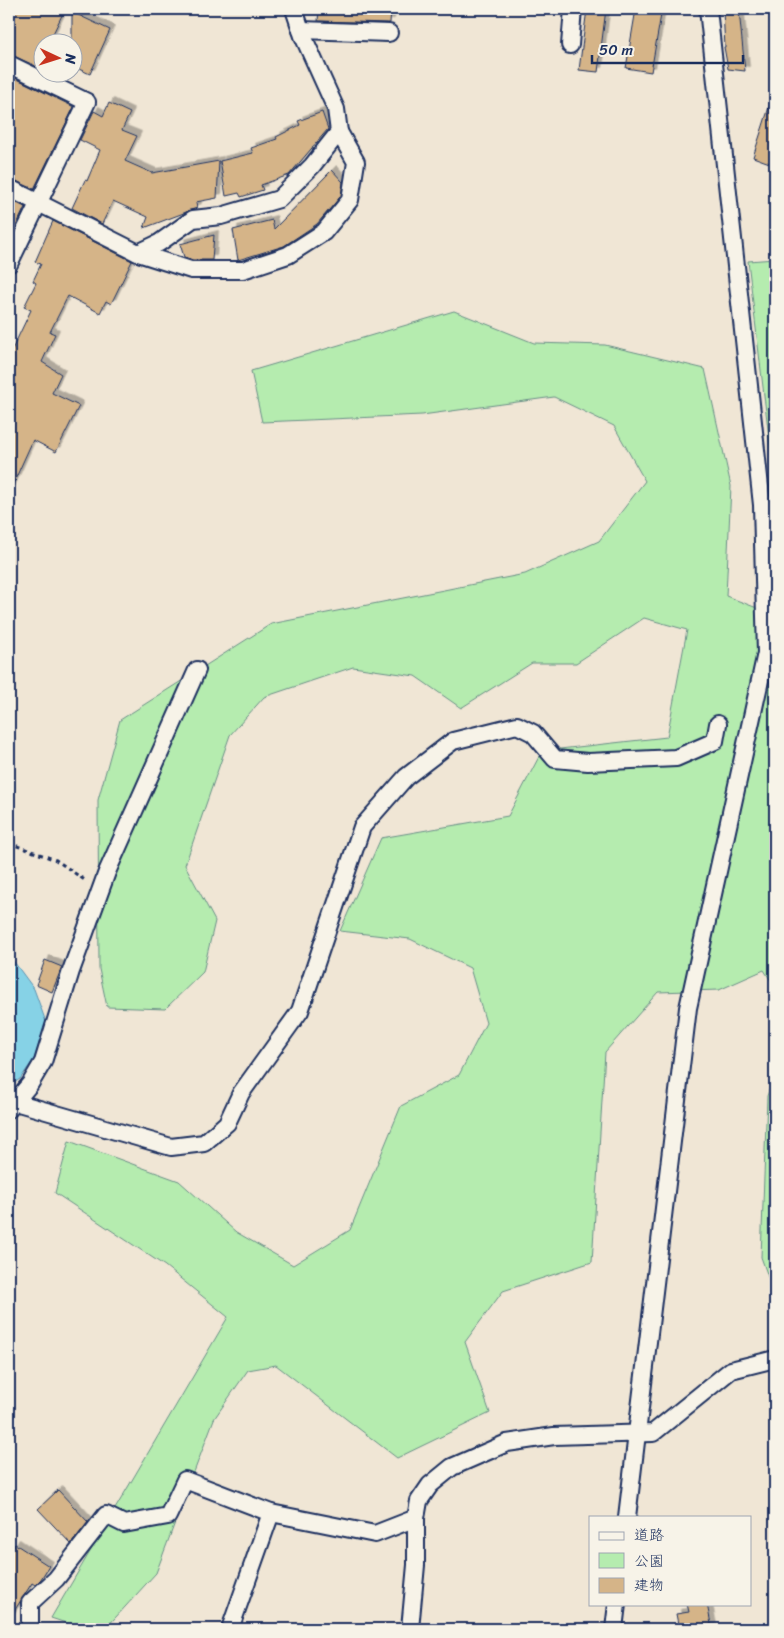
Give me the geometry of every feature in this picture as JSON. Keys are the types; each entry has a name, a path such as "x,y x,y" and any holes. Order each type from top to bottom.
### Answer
{"street":[{"path":"9,188 138,253 191,270 243,270 288,255 324,232 350,200 356,162 339,132 336,109 301,30 294,9"},
{"path":"570,45 573,9"},
{"path":"627,1516 688,1008 766,653 762,505 708,9"},
{"path":"301,30 389,33"},
{"path":"9,64 87,102 9,264"},
{"path":"138,253 159,243 193,219 221,216 279,199 312,166 339,132"},
{"path":"198,670 100,890 71,971 43,1062 12,1105 171,1147 204,1143 227,1123 242,1093 300,1011 362,827 406,777 452,741 517,725 533,733 555,760 588,762 676,758 715,741 718,724"},
{"path":"410,1629 416,1565 418,1502 430,1485 452,1467 507,1443 554,1436 637,1435 653,1433 731,1370 775,1359"},
{"path":"30,1629 30,1603 56,1579 106,1515 124,1524 168,1516 185,1480 270,1513 374,1534 416,1518"},
{"path":"230,1629 270,1513"},
{"path":"614,1629 617,1606"}],"path":[{"path":"9,844 56,860 100,890"}],"green space":[{"path":"775,259 775,488 748,261"},
{"path":"454,311 534,343 605,345 705,369 731,486 726,596 775,615 775,987 764,970 719,990 658,992 605,1052 592,1262 503,1291 465,1342 490,1413 397,1458 276,1365 248,1370 214,1419 156,1573 105,1629 84,1629 51,1618 228,1317 165,1266 55,1193 69,1141 179,1181 236,1232 293,1265 350,1230 401,1106 459,1075 486,1023 470,968 410,939 340,931 381,838 508,816 542,751 667,737 687,630 644,618 576,663 532,663 461,708 415,676 353,667 264,697 230,735 185,865 215,921 203,972 165,1009 107,1007 99,969 98,800 120,720 271,624 525,574 599,541 645,481 614,426 554,397 422,415 262,422 251,371"},
{"path":"775,1074 775,1296 761,1257 767,1096"}],"water":[{"path":"9,955 34,989 46,1022 34,1059 20,1079 9,1086"}],"building":[{"path":"9,9 65,9 54,32 32,32 32,64 9,54"},
{"path":"319,9 391,9 390,23 318,21"},
{"path":"587,9 606,9 598,72 579,70"},
{"path":"636,9 662,9 651,72 626,68"},
{"path":"739,10 745,71 728,69 724,47 723,11"},
{"path":"72,12 110,30 90,74 82,70 82,32 72,32"},
{"path":"9,75 74,107 34,189 9,178"},
{"path":"772,98 775,98 775,165 753,157"},
{"path":"109,103 130,113 122,130 137,136 125,161 152,173 219,161 217,198 196,202 197,208 144,228 148,217 113,201 102,224 72,208 85,180 87,181 100,150 80,140 94,111 103,116"},
{"path":"322,112 328,129 289,175 261,185 263,190 241,197 239,193 226,196 220,161 253,153 251,148 277,139 276,137 300,125 298,121"},
{"path":"332,170 343,182 341,196 317,224 284,246 238,260 233,230 272,220 274,229"},
{"path":"9,199 25,207 9,241"},
{"path":"53,221 132,261 111,304 106,301 100,313 68,296 50,332 55,334 42,362 61,374 52,393 79,406 56,452 33,440 9,493 9,356 31,310 24,307 36,283 33,281 41,264 35,262"},
{"path":"214,235 212,260 193,260 184,257 180,244"},
{"path":"45,960 62,967 52,992 36,985"},
{"path":"58,1490 88,1522 71,1544 38,1509"},
{"path":"15,1544 49,1566 35,1585 32,1583 9,1619 9,1554"},
{"path":"688,1606 707,1606 712,1629 679,1629 676,1614 689,1612"}]}
